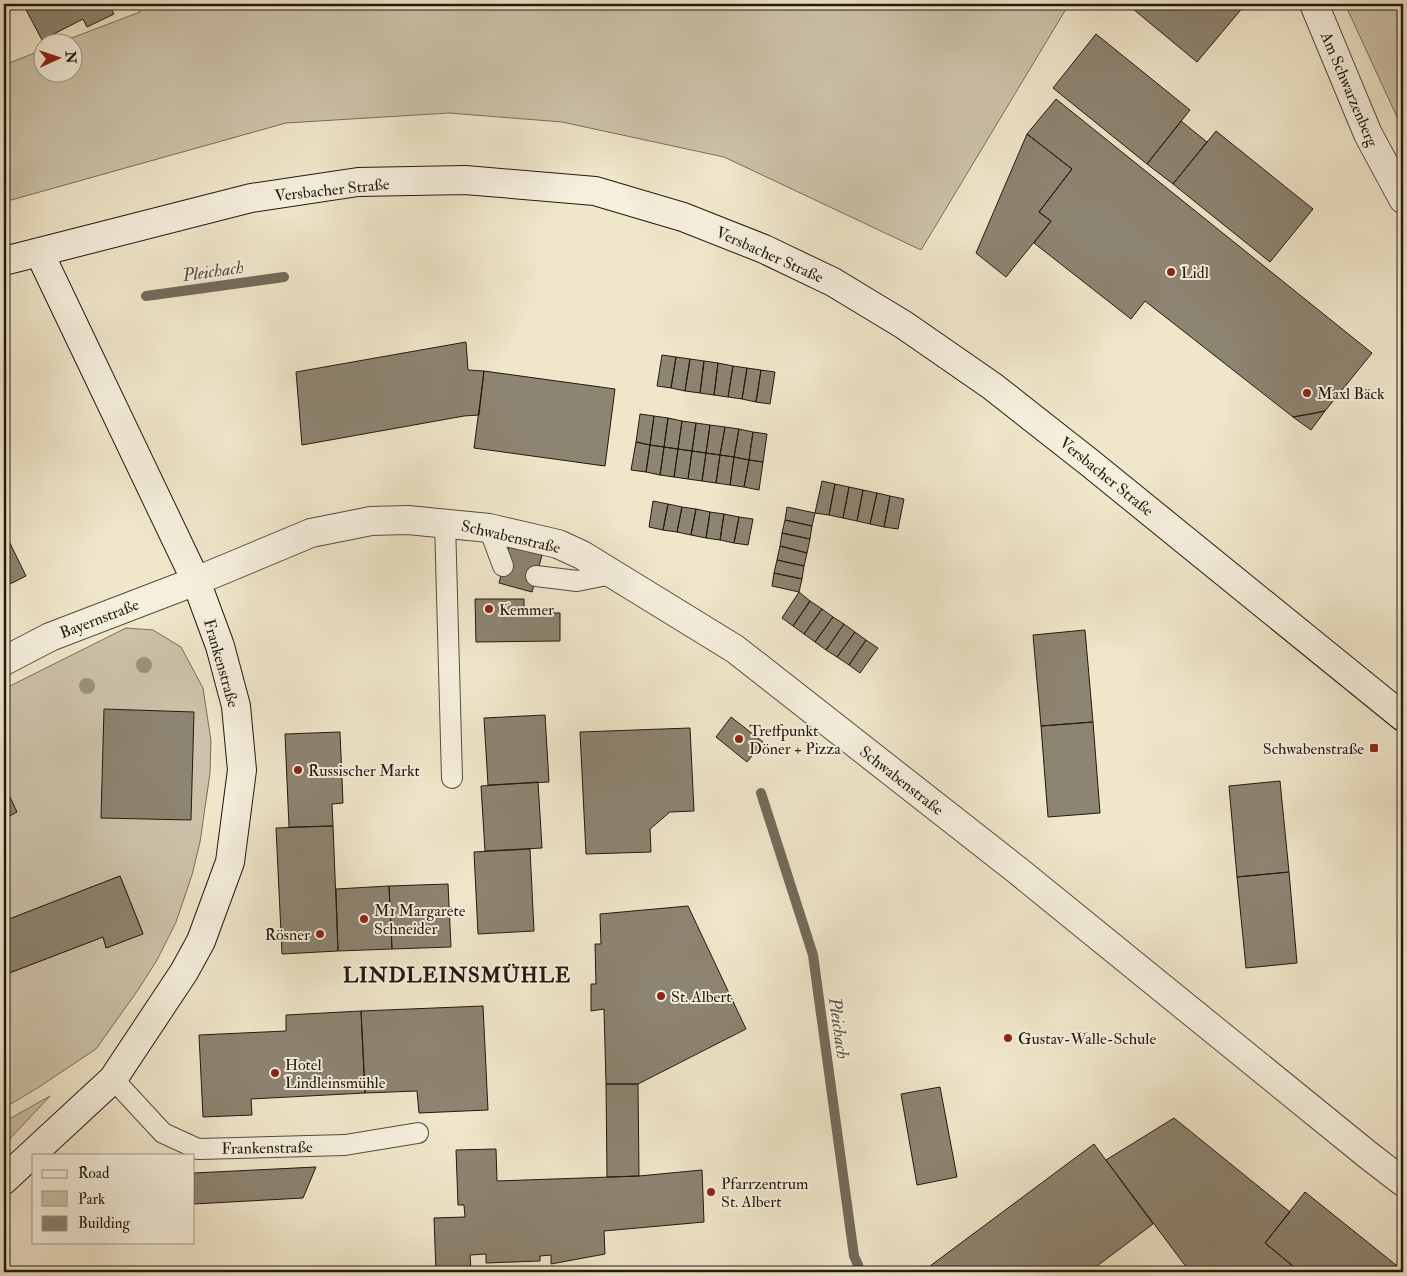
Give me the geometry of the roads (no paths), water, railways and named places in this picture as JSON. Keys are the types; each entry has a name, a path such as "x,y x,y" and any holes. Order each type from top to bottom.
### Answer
{"street":[{"name":"Am Schwarzenberg","path":"1314,4 1368,134 1403,199"},
{"name":"Versbacher Straße","path":"4,261 251,198 358,182 465,180 595,191 683,217 764,249 834,282 904,325 992,386 1090,462 1403,717"},
{"name":"Frankenstraße","path":"32,1154 113,1079 184,972 201,941 230,862 242,770 236,706 220,646 196,581 39,252"},
{"name":"Schwabenstraße","path":"196,581 311,533 371,521 445,522 489,528 558,544 582,555 735,649 1017,870 1403,1182"},
{"name":"Bayernstraße","path":"4,661 50,637 196,581"},
{"name":"Frankenstraße","path":"4,1180 32,1154"}],"lane":[{"path":"445,522 452,778"},
{"path":"489,528 503,566"},
{"path":"536,576 577,582 612,574"},
{"name":"Frankenstraße","path":"113,1079 163,1133 198,1149 345,1145 418,1133"}],"waterway":[{"name":"Pleichach","path":"146,296 284,277"},
{"name":"Pleichach","path":"761,793 813,955 854,1256 861,1272"}],"place":[{"name":"Lidl","path":"1171,272"},
{"name":"Maxl Bäck","path":"1307,393"},
{"name":"Kemmer","path":"489,609"},
{"name":"Treffpunkt Döner + Pizza","path":"739,739"},
{"name":"Schwabenstraße","path":"1374,748"},
{"name":"Russischer Markt","path":"298,770"},
{"name":"M1 Margarete Schneider","path":"364,919"},
{"name":"Rösner","path":"320,934"},
{"name":"St. Albert","path":"661,996"},
{"name":"Gustav-Walle-Schule","path":"1008,1038"},
{"name":"Hotel Lindleinsmühle","path":"275,1073"},
{"name":"Pfarrzentrum St. Albert","path":"711,1192"}],"district":[{"name":"LINDLEINSMÜHLE","path":"457,975"}]}
